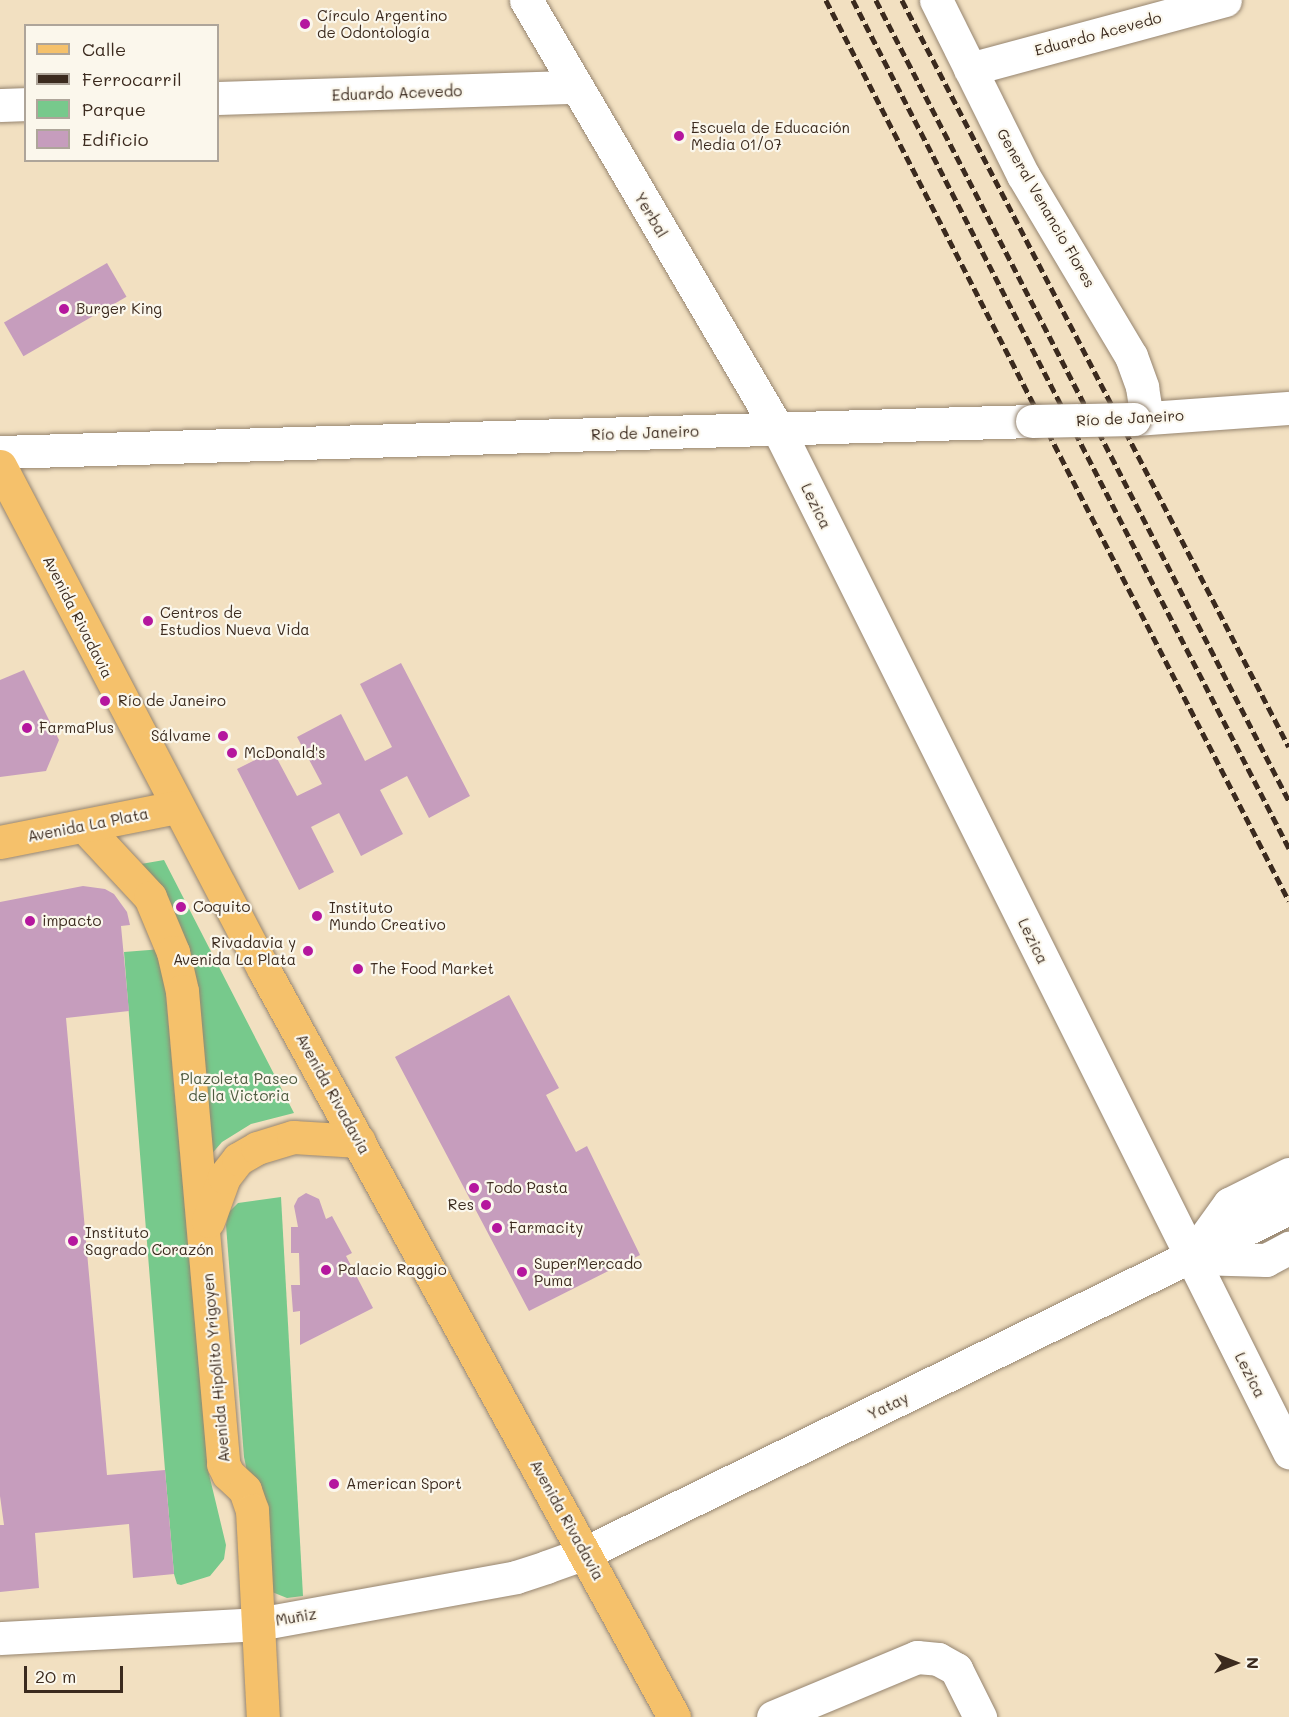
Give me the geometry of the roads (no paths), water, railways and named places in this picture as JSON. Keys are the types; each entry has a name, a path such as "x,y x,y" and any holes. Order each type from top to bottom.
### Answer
{"main road":[{"name":"Avenida Rivadavia","path":"0,466 177,807 674,1717"},
{"name":"Avenida La Plata","path":"0,842 177,807"},
{"name":"Avenida Hipólito Yrigoyen","path":"84,826 150,897 173,952 182,992 223,1464 228,1474 245,1490 250,1499 262,1717"},
{"path":"204,1230 224,1177 238,1159 257,1148 292,1137 359,1141"}],"street":[{"name":"Yerbal","path":"526,0 778,429"},
{"name":"General Venancio Flores","path":"936,0 1023,175 1131,356 1142,387 1141,418"},
{"name":"Eduardo Acevedo","path":"970,69 1226,0"},
{"name":"Eduardo Acevedo","path":"219,98 576,87"},
{"path":"0,105 24,104"},
{"name":"Río de Janeiro","path":"0,452 1141,418 1289,408"},
{"name":"Lezica","path":"778,429 1289,1452"},
{"name":"Yatay","path":"1191,1258 1229,1204 1289,1174"},
{"name":"Yatay","path":"585,1553 1289,1208"},
{"name":"Yatay","path":"1191,1258 1266,1260 1289,1248"},
{"name":"Muñiz","path":"0,1638 258,1624 516,1577 585,1553"},
{"path":"773,1717 917,1657 938,1659 956,1669 980,1717"}],"railway":[{"path":"826,0 1289,901"},
{"path":"853,0 1289,848"},
{"path":"876,0 1289,801"},
{"path":"902,0 1289,747"}],"place":[{"name":"Círculo Argentino de Odontología","path":"305,24"},
{"name":"Escuela de Educación Media 01/07","path":"679,136"},
{"name":"Burger King","path":"64,309"},
{"name":"Centros de Estudios Nueva Vida","path":"148,621"},
{"name":"Río de Janeiro","path":"105,701"},
{"name":"FarmaPlus","path":"27,728"},
{"name":"Sálvame","path":"223,736"},
{"name":"McDonald's","path":"232,753"},
{"name":"Coquito","path":"181,907"},
{"name":"Instituto Mundo Creativo","path":"317,916"},
{"name":"impacto","path":"30,921"},
{"name":"Rivadavia y Avenida La Plata","path":"308,951"},
{"name":"The Food Market","path":"358,969"},
{"name":"Todo Pasta","path":"474,1188"},
{"name":"Res","path":"486,1205"},
{"name":"Farmacity","path":"497,1228"},
{"name":"Instituto Sagrado Corazón","path":"73,1241"},
{"name":"Palacio Raggio","path":"326,1270"},
{"name":"SuperMercado Puma","path":"522,1272"},
{"name":"American Sport","path":"334,1484"}],"park label":[{"name":"Plazoleta Paseo de la Victoria","path":"239,1086"}]}
